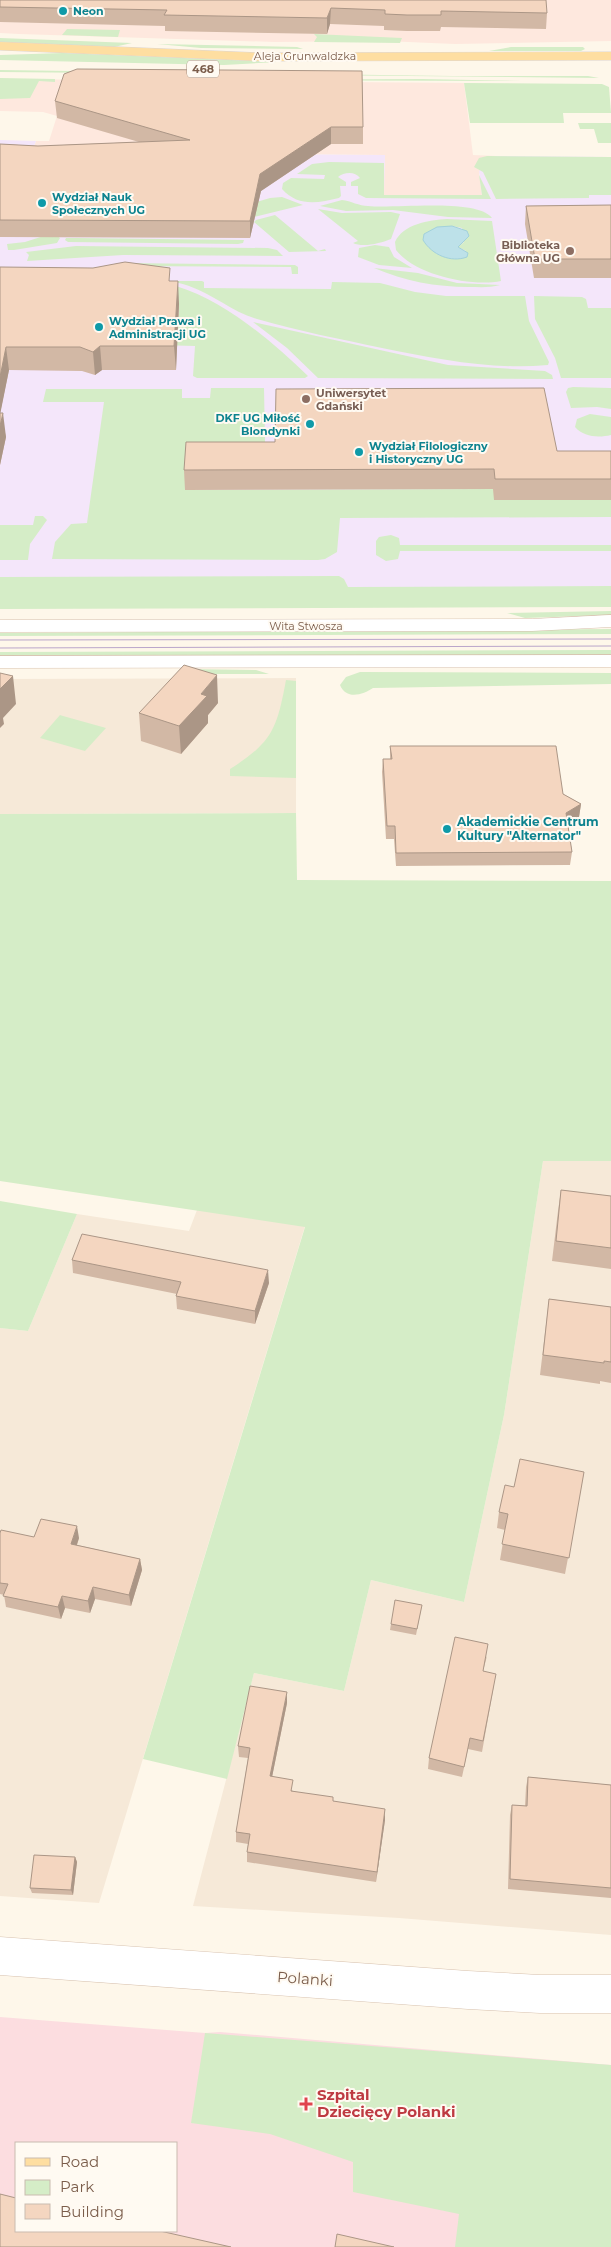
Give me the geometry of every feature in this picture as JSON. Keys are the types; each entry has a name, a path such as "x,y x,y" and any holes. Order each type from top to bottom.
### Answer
{"main road":[{"name":"Aleja Grunwaldzka","path":"0,46 252,56 611,56"},
{"name":"Aleja Grunwaldzka","path":"209,69 611,68"}],"street":[{"name":"Wita Stwosza","path":"0,626 512,625 611,621"},
{"path":"0,662 611,661"},
{"name":"Polanki","path":"0,1956 468,1990 540,1994 611,1994"}],"shaded area":[{"path":"0,0 611,0 611,41 455,44 384,41 275,42 0,33"},
{"path":"0,79 464,83 473,155 496,156 479,174 482,195 383,195 385,155 32,152 36,141 49,141 57,116 43,112 0,111"},
{"name":"Uniwersytet Gdański","path":"0,140 36,141 32,152 385,155 384,195 482,195 479,171 496,156 611,157 611,602 0,606"},
{"path":"296,678 296,813 0,814 0,679"},
{"path":"543,1161 611,1161 611,1935 399,1918 193,1906 254,1673 344,1691 371,1580 464,1602 504,1415"},
{"path":"197,1210 305,1226 99,1903 0,1896 0,1328 28,1331 77,1214 189,1231"},
{"name":"Szpital Dziecięcy Polanki","path":"0,2017 205,2033 220,2032 611,2065 611,2247 0,2247"}],"green space":[{"path":"67,29 120,30 118,37 62,35"},
{"path":"314,34 402,38 400,43 314,42 317,37"},
{"path":"0,38 132,43 114,47 0,42"},
{"path":"157,44 297,47 303,49 201,48"},
{"path":"511,47 583,47 585,49 581,51 489,51"},
{"path":"63,53 277,62 224,65 0,60 0,55"},
{"path":"0,70 588,76 599,78 0,72"},
{"path":"0,78 55,79 55,82 39,81 30,98 0,99"},
{"path":"422,79 522,81 181,80"},
{"path":"464,83 602,84 609,87 611,113 563,113 564,123 470,123"},
{"path":"578,123 611,123 611,143 598,143 594,129 580,129"},
{"path":"487,156 611,157 611,195 589,195 589,198 496,199 483,172 474,167 479,158"},
{"path":"329,162 384,163 384,195 482,195 479,175 491,199 366,198 358,194 358,186 351,186 351,182 360,178 355,174 349,173 338,177 346,182 346,186 340,186 341,196 339,198 316,202 302,201 288,195 282,189 283,183 291,178 324,179 325,175 297,174 312,164"},
{"path":"282,197 303,205 254,217 253,203"},
{"path":"342,200 380,207 453,206 470,208 483,212 492,218 448,217 393,210 346,211 320,206"},
{"path":"318,209 342,213 391,212 400,214 391,239 362,245 353,243 358,241"},
{"path":"275,215 318,251 325,249 326,251 289,252 254,222"},
{"path":"440,220 492,221 501,281 475,282 444,277 416,266 396,250 395,242 404,231 417,224","holes":["452,226 462,228 464,242 458,247 466,251 437,254 426,244"]},
{"path":"53,233 60,238 57,243 8,250 7,244 25,242"},
{"path":"66,238 244,240 243,243 238,244 68,242 65,240"},
{"path":"375,245 389,247 394,257 412,268 379,265 358,257 359,248"},
{"path":"76,246 268,248 277,250 283,256 123,255 27,261 29,255 26,252"},
{"path":"123,263 295,265 298,267 298,274 292,274 291,267 124,266"},
{"path":"374,268 418,273 457,283 500,285 492,287 456,287 432,284 409,280"},
{"path":"157,281 202,281 204,282 204,288 331,289 332,282 380,283 415,292 446,296 525,296 529,321 549,362 548,365 527,366 485,365 444,360 382,348 257,319 239,312 198,289 172,282"},
{"path":"176,286 195,293 230,312 279,349 308,376 305,378 197,378 193,376 195,346 158,345 179,313 179,304 170,304"},
{"path":"534,296 582,297 586,299 588,308 611,308 611,378 561,378 555,358 535,319"},
{"path":"253,322 448,365 545,371 552,375 553,379 318,378 287,348"},
{"path":"211,388 264,388 265,442 185,490 493,489 611,500 611,517 340,518 337,552 325,559 318,560 52,559 55,542 71,524 87,523 104,402 43,402 46,389 182,389 182,398 210,398"},
{"path":"568,388 611,388 611,409 597,407 571,408 566,392"},
{"path":"590,414 611,417 611,435 591,436 575,427 577,419"},
{"path":"35,516 43,516 47,520 30,544 28,560 0,560 0,525 33,525"},
{"path":"391,535 399,538 400,545 611,545 611,551 400,551 398,559 386,561 376,555 376,541 379,537"},
{"path":"339,576 344,579 348,587 611,586 611,607 0,609 0,577"},
{"path":"611,611 611,615 525,618 507,613"},
{"path":"611,629 611,634 0,636 0,633"},
{"path":"611,650 611,655 0,656 0,652"},
{"path":"187,669 256,670 269,674 187,674"},
{"path":"360,672 611,673 611,684 373,688 355,695 346,693 340,685 346,677"},
{"path":"286,680 296,681 296,778 230,776 230,769 256,750 271,732 280,710"},
{"path":"60,715 106,728 85,751 40,738"},
{"path":"296,813 297,880 611,881 611,1161 543,1161 504,1415 464,1602 371,1580 344,1691 254,1673 227,1779 143,1759 305,1227 0,1181 0,814"},
{"path":"0,1201 77,1214 28,1331 0,1328"},
{"path":"205,2033 611,2065 611,2247 455,2247 459,2214 353,2192 353,2162 270,2134 191,2123"}],"water":[{"path":"452,226 467,231 469,236 458,247 468,253 467,257 455,259 442,256 431,250 423,240 424,234 437,227"}],"building":[{"path":"0,0 546,0 547,13 441,11 441,15 407,15 385,14 385,10 331,8 327,18 164,15 167,10 0,7"},
{"path":"77,69 362,71 363,127 331,127 260,174 250,221 0,220 0,144 38,146 190,140 55,101 64,74"},
{"name":"Biblioteka Główna UG","path":"611,205 611,259 535,259 526,206"},
{"path":"125,262 170,268 169,281 178,281 174,346 100,346 93,352 80,347 6,347 0,377 0,267 93,268"},
{"path":"544,388 557,451 611,451 611,479 495,479 494,469 184,470 186,442 275,442 276,389"},
{"path":"0,413 3,413 0,426"},
{"path":"184,665 217,675 201,694 207,696 179,726 139,713"},
{"path":"0,673 13,676 0,689"},
{"path":"390,746 556,746 563,794 581,804 566,813 572,852 396,853 395,826 387,826 383,759 392,759"},
{"path":"561,1190 611,1196 611,1248 556,1241"},
{"path":"82,1234 268,1270 255,1311 176,1296 181,1282 72,1260"},
{"path":"549,1299 611,1307 611,1362 604,1361 604,1363 543,1355"},
{"path":"520,1459 584,1472 569,1558 502,1544 508,1514 499,1512 505,1485 514,1487"},
{"path":"41,1519 77,1526 71,1544 140,1559 129,1595 93,1587 88,1601 62,1596 58,1607 3,1596 8,1584 0,1583 1,1530 34,1537"},
{"path":"395,1600 422,1605 417,1629 391,1624"},
{"path":"455,1637 488,1644 483,1671 496,1674 483,1741 470,1738 464,1767 429,1758"},
{"path":"250,1686 287,1692 270,1776 293,1780 291,1791 333,1797 333,1801 385,1809 377,1872 247,1852 250,1834 236,1832 250,1748 238,1746"},
{"path":"528,1777 611,1785 611,1888 510,1879 512,1805 527,1806"},
{"path":"34,1855 75,1857 71,1890 30,1888"},
{"path":"0,2194 15,2198 15,2232 164,2232 231,2247 0,2247"},
{"path":"337,2234 394,2247 335,2247"}],"tram line":[{"path":"0,640 611,639"},
{"path":"0,648 611,646"}],"place":[{"name":"Neon","path":"63,11"},
{"name":"Wydział Nauk Społecznych UG","path":"42,203"},
{"name":"Biblioteka Główna UG","path":"570,251"},
{"name":"Wydział Prawa i Administracji UG","path":"99,327"},
{"name":"Uniwersytet Gdański","path":"306,399"},
{"name":"DKF UG Miłość Blondynki","path":"310,424"},
{"name":"Wydział Filologiczny i Historyczny UG","path":"359,452"},
{"name":"Akademickie Centrum Kultury \"Alternator\"","path":"447,829"},
{"name":"Szpital Dziecięcy Polanki","path":"306,2104"}]}
